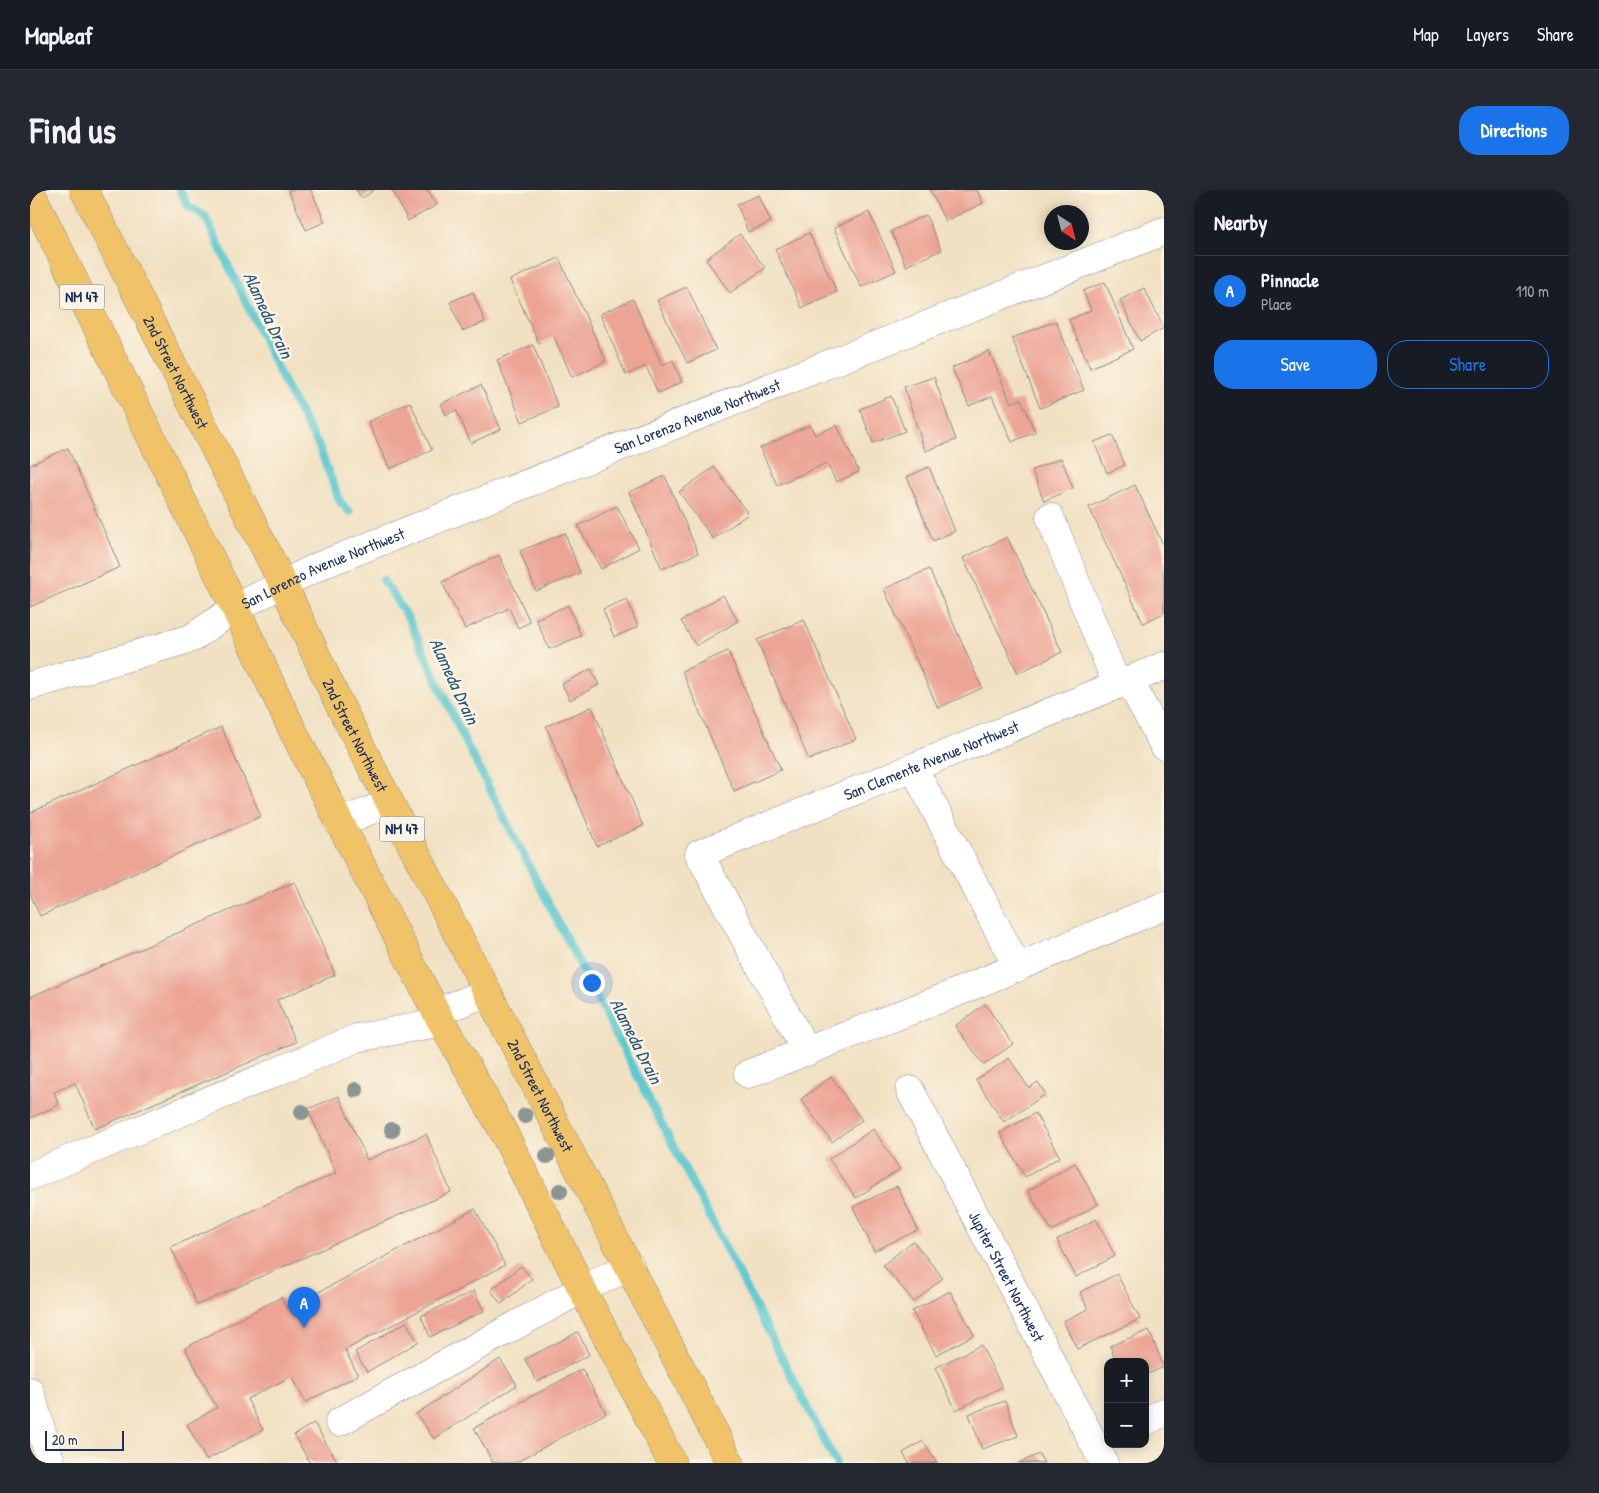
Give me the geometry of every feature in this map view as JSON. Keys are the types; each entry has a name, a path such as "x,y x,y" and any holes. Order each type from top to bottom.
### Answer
{"main road":[{"name":"2nd Street Northwest","path":"84,190 283,584 338,702 389,803 630,1266 730,1463"},
{"name":"NM 47","path":"30,191 339,823 439,1017 503,1131 672,1463"}],"street":[{"name":"San Lorenzo Avenue Northwest","path":"30,686 192,638 235,608 319,566 397,533 559,472 1164,231"},
{"path":"1050,517 1123,682 1164,746"},
{"name":"San Clemente Avenue Northwest","path":"807,1052 699,854 1164,666"},
{"path":"913,767 1018,968"},
{"path":"339,823 389,803"},
{"path":"748,1074 1018,968 1164,906"},
{"path":"30,1176 357,1038 439,1017 487,994"},
{"name":"Jupiter Street Northwest","path":"910,1090 1103,1450"},
{"path":"339,1422 582,1289 630,1266"},
{"path":"30,1391 42,1451"},
{"path":"1149,1420 1164,1412"}],"building":[{"path":"288,190 311,190 325,222 306,230"},
{"path":"356,190 374,190 362,198"},
{"path":"392,190 428,190 437,205 408,221"},
{"path":"930,190 977,190 983,203 945,221"},
{"path":"759,195 771,222 748,232 737,204"},
{"path":"869,212 896,271 861,287 834,228"},
{"path":"926,215 941,250 906,266 891,231"},
{"path":"809,233 837,292 802,308 775,249"},
{"path":"740,234 765,268 730,293 706,259"},
{"path":"559,258 606,361 572,377 554,337 539,344 510,280"},
{"path":"1105,282 1133,349 1090,368 1069,320 1091,310 1083,291"},
{"path":"687,287 716,350 687,363 657,300"},
{"path":"1144,288 1164,328 1140,341 1120,300"},
{"path":"473,292 485,322 462,331 450,302"},
{"path":"633,299 662,365 673,360 682,382 658,393 646,366 626,375 600,314"},
{"path":"1056,321 1084,390 1040,408 1012,338"},
{"path":"533,345 558,407 522,422 497,360"},
{"path":"989,351 1011,403 1021,399 1035,432 1012,442 992,396 969,406 952,368"},
{"path":"934,377 956,440 925,451 904,387"},
{"path":"481,385 501,429 471,443 456,410 446,415 441,404"},
{"path":"891,396 905,431 873,443 860,409"},
{"path":"410,402 432,450 390,469 368,422"},
{"path":"810,425 815,435 837,425 859,472 836,482 827,463 777,485 760,448"},
{"path":"1112,435 1125,465 1107,473 1094,442"},
{"path":"68,448 120,567 30,607 30,465"},
{"path":"1061,458 1073,488 1044,501 1032,470"},
{"path":"714,467 748,514 713,539 679,492"},
{"path":"929,467 955,531 933,541 907,477"},
{"path":"665,476 698,553 662,569 629,492"},
{"path":"1135,485 1164,547 1164,613 1143,623 1089,507"},
{"path":"617,506 639,548 601,569 578,526"},
{"path":"565,533 580,573 536,591 520,551"},
{"path":"1007,537 1062,652 1018,673 963,558"},
{"path":"499,555 530,622 518,628 509,608 465,629 442,582"},
{"path":"929,569 982,688 938,708 884,589"},
{"path":"723,595 738,621 696,646 681,621"},
{"path":"627,599 638,627 614,637 603,609"},
{"path":"568,605 581,636 549,649 536,619"},
{"path":"804,620 856,739 809,760 757,640"},
{"path":"728,651 781,770 734,791 682,671"},
{"path":"591,669 599,685 570,700 562,684"},
{"path":"592,707 643,826 597,846 546,726"},
{"path":"221,727 261,816 40,916 30,894 30,813"},
{"path":"295,882 335,975 277,1000 296,1042 95,1129 75,1083 54,1092 59,1105 30,1118 30,997"},
{"path":"985,1004 1013,1044 984,1065 955,1026"},
{"path":"1009,1058 1029,1088 1038,1082 1046,1094 1004,1122 976,1080"},
{"path":"831,1077 862,1120 832,1142 801,1099"},
{"path":"339,1096 367,1160 426,1134 451,1192 197,1305 171,1247 336,1173 308,1109"},
{"path":"1035,1113 1060,1157 1025,1177 1000,1133"},
{"path":"873,1129 900,1169 856,1198 829,1159"},
{"path":"1075,1163 1098,1204 1052,1231 1028,1191"},
{"path":"897,1186 918,1230 874,1251 853,1207"},
{"path":"475,1209 505,1265 345,1350 358,1375 306,1402 292,1376 247,1399 263,1430 206,1460 187,1424 217,1408 185,1348 281,1297 287,1309"},
{"path":"1096,1219 1115,1256 1076,1277 1057,1240"},
{"path":"913,1241 943,1278 914,1302 883,1265"},
{"path":"521,1266 532,1279 501,1304 491,1290"},
{"path":"1117,1274 1140,1319 1077,1349 1063,1321 1088,1309 1080,1292"},
{"path":"474,1291 484,1311 430,1337 421,1316"},
{"path":"950,1291 974,1335 936,1355 912,1311"},
{"path":"406,1322 418,1342 367,1372 355,1352"},
{"path":"1149,1330 1164,1367 1149,1373 1149,1358 1115,1358 1110,1346"},
{"path":"578,1332 589,1355 537,1382 525,1359"},
{"path":"981,1345 1002,1387 956,1410 935,1368"},
{"path":"500,1359 517,1385 434,1439 416,1414"},
{"path":"582,1369 606,1413 515,1463 493,1463 474,1428"},
{"path":"1005,1401 1018,1436 982,1449 969,1414"},
{"path":"314,1423 338,1463 310,1463 294,1435"},
{"path":"923,1441 937,1463 909,1463 903,1453"},
{"path":"1039,1454 1044,1463 1019,1463"}],"waterway":[{"name":"Alameda Drain","path":"180,190 188,206 205,216 288,391 319,447 340,502 350,512"},
{"name":"Alameda Drain","path":"383,580 407,616 464,739 836,1463"}],"place":[{"name":"Pinnacle","path":"304,1328"}]}
